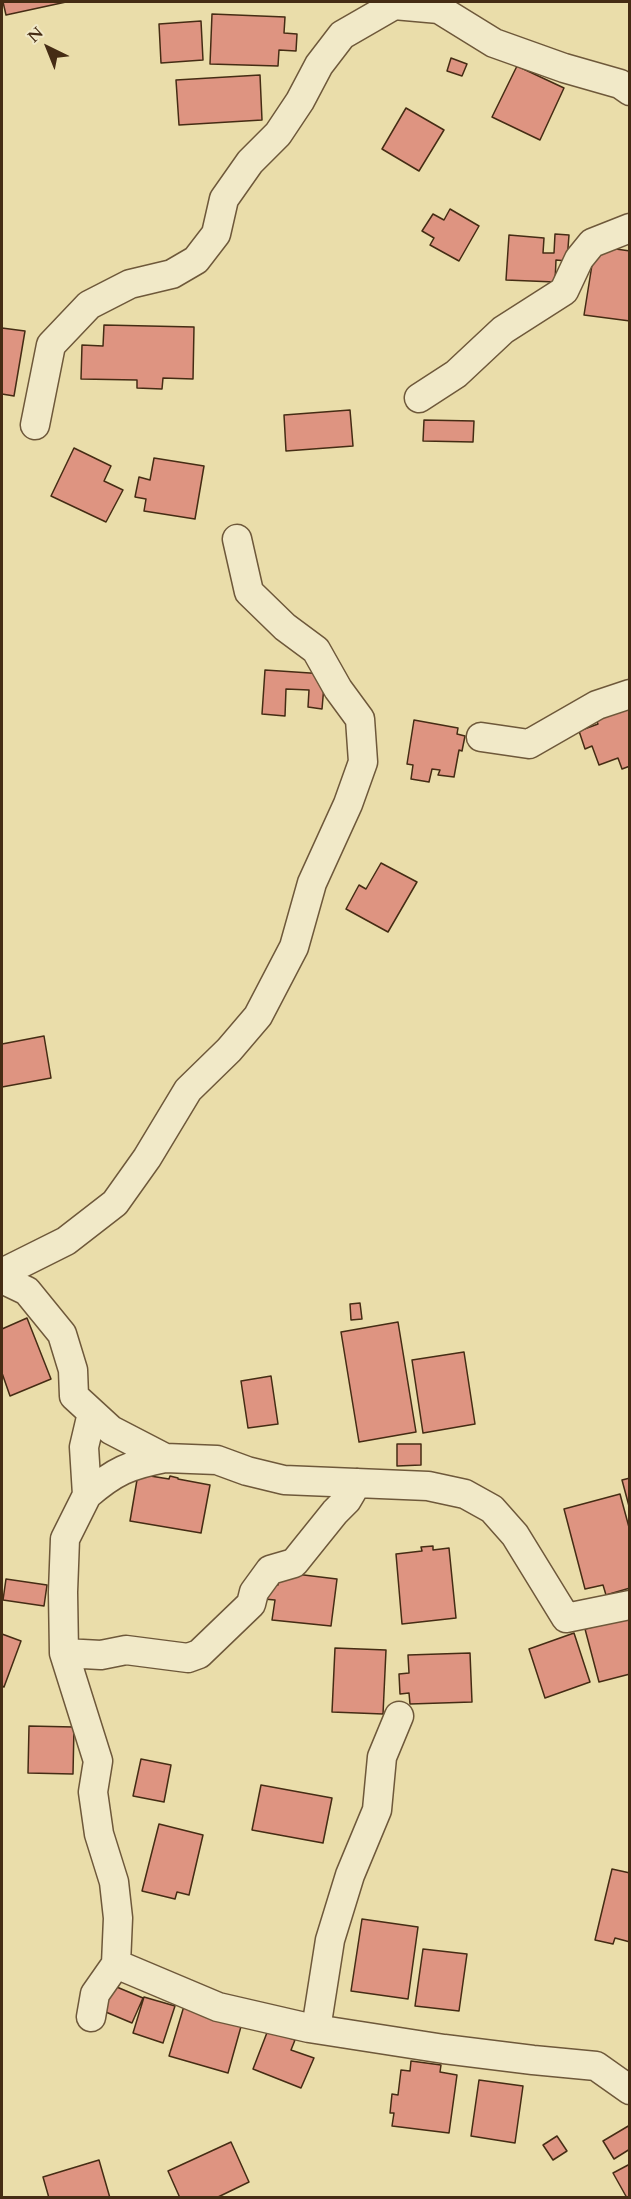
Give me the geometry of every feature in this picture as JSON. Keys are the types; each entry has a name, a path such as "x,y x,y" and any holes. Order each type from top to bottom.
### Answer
{"street":[{"path":"35,425 51,345 89,305 130,284 172,274 196,260 216,234 224,199 250,162 278,134 300,101 319,65 342,35 394,5 439,9 494,44 620,84 630,92"},
{"path":"419,398 456,374 503,330 564,291 579,259 592,243 630,228"},
{"path":"2,1273 66,1241 115,1203 147,1158 188,1090 229,1050 258,1016 294,947 312,883 348,804 363,762 360,719 338,689 316,650 285,627 249,592 237,539"},
{"path":"481,737 529,744 597,705 630,693"},
{"path":"2,1279 27,1291 62,1334 73,1370 74,1396 111,1430 165,1458"},
{"path":"87,1496 84,1447 92,1413"},
{"path":"91,2017 95,1994 116,1964 118,1918 114,1882 99,1834 93,1792 98,1761 64,1653 63,1592 65,1539 87,1496 110,1476 139,1463 165,1458 217,1460 247,1471 284,1480 428,1486 465,1494 492,1509 514,1535 567,1618 630,1605"},
{"path":"64,1653 101,1655 126,1650 188,1658 199,1654 252,1604 254,1592 270,1570 294,1563 347,1500 357,1484"},
{"path":"316,2029 330,1940 350,1875 377,1810 382,1757 399,1716"},
{"path":"116,1964 218,2007 316,2029 455,2050 596,2066 630,2090"}],"building":[{"path":"3,2 66,2 6,15"},
{"path":"212,14 285,17 284,33 297,34 296,51 279,50 278,66 210,64"},
{"path":"201,21 203,60 161,63 159,24"},
{"path":"451,58 467,64 462,76 447,71"},
{"path":"517,66 564,88 540,140 492,117"},
{"path":"260,75 262,120 179,125 176,80"},
{"path":"406,108 444,130 419,171 382,149"},
{"path":"450,209 479,226 459,261 430,245 434,238 422,231 433,214 444,220"},
{"path":"555,234 569,235 567,261 556,260 555,282 506,280 509,235 544,238 543,253 554,253"},
{"path":"595,246 630,251 630,321 584,315"},
{"path":"104,325 194,327 193,379 163,378 162,389 137,388 137,380 81,379 82,345 103,346"},
{"path":"2,328 25,331 14,396 2,394"},
{"path":"350,410 353,446 286,451 284,415"},
{"path":"424,420 474,421 473,442 423,441"},
{"path":"74,448 111,466 104,481 123,490 106,522 51,496"},
{"path":"154,458 204,466 195,519 144,511 146,499 135,497 139,477 150,480"},
{"path":"265,670 325,674 322,709 308,707 309,690 286,689 285,716 262,714"},
{"path":"630,701 630,766 622,769 618,758 599,765 592,746 585,749 579,731 598,724 594,714"},
{"path":"414,720 458,728 457,734 465,736 462,751 459,750 454,777 438,775 440,770 432,769 429,782 411,779 413,765 407,764"},
{"path":"381,863 417,882 388,932 346,909 359,885 366,889"},
{"path":"44,1036 51,1078 2,1087 2,1044"},
{"path":"360,1303 362,1319 351,1320 350,1304"},
{"path":"27,1318 51,1379 10,1396 2,1373 2,1329"},
{"path":"398,1322 416,1432 359,1442 341,1332"},
{"path":"464,1352 475,1424 423,1433 412,1360"},
{"path":"271,1376 278,1424 248,1428 241,1381"},
{"path":"397,1444 421,1444 421,1465 397,1466"},
{"path":"138,1474 169,1479 170,1476 210,1485 201,1533 130,1521"},
{"path":"630,1478 630,1510 622,1480"},
{"path":"620,1494 630,1531 630,1588 606,1595 603,1585 585,1589 564,1509"},
{"path":"433,1546 433,1550 449,1548 456,1618 402,1624 396,1554 422,1551 421,1547"},
{"path":"279,1572 337,1579 331,1626 272,1620 275,1600 264,1599 266,1584 278,1585"},
{"path":"6,1579 47,1585 44,1606 3,1600"},
{"path":"630,1617 630,1674 599,1682 585,1629"},
{"path":"574,1633 590,1682 545,1698 529,1649"},
{"path":"2,1634 21,1641 4,1687 2,1686"},
{"path":"335,1648 386,1650 383,1714 332,1712"},
{"path":"470,1653 472,1702 410,1704 409,1693 400,1694 399,1674 409,1673 408,1655"},
{"path":"29,1726 74,1727 73,1774 28,1773"},
{"path":"141,1759 171,1765 164,1802 133,1796"},
{"path":"261,1785 332,1798 323,1843 252,1830"},
{"path":"159,1824 203,1835 189,1895 177,1892 175,1899 142,1891"},
{"path":"612,1869 630,1873 630,1942 615,1938 613,1944 595,1940"},
{"path":"362,1919 418,1927 408,1999 351,1991"},
{"path":"423,1949 467,1954 459,2011 415,2006"},
{"path":"112,1985 143,1998 132,2023 101,2010"},
{"path":"144,1997 175,2006 163,2043 133,2033"},
{"path":"184,2006 242,2023 228,2073 169,2056"},
{"path":"268,2030 295,2040 291,2050 314,2058 301,2088 253,2069"},
{"path":"411,2061 441,2065 440,2072 457,2075 449,2133 392,2126 394,2113 390,2113 392,2094 398,2095 401,2070 410,2071"},
{"path":"479,2080 523,2086 515,2143 471,2136"},
{"path":"630,2125 630,2149 614,2159 603,2141"},
{"path":"557,2136 567,2151 553,2160 543,2145"},
{"path":"231,2142 249,2182 216,2198 180,2198 168,2171"},
{"path":"99,2160 110,2198 49,2198 43,2177"},
{"path":"630,2164 630,2198 627,2198 613,2173"}]}
